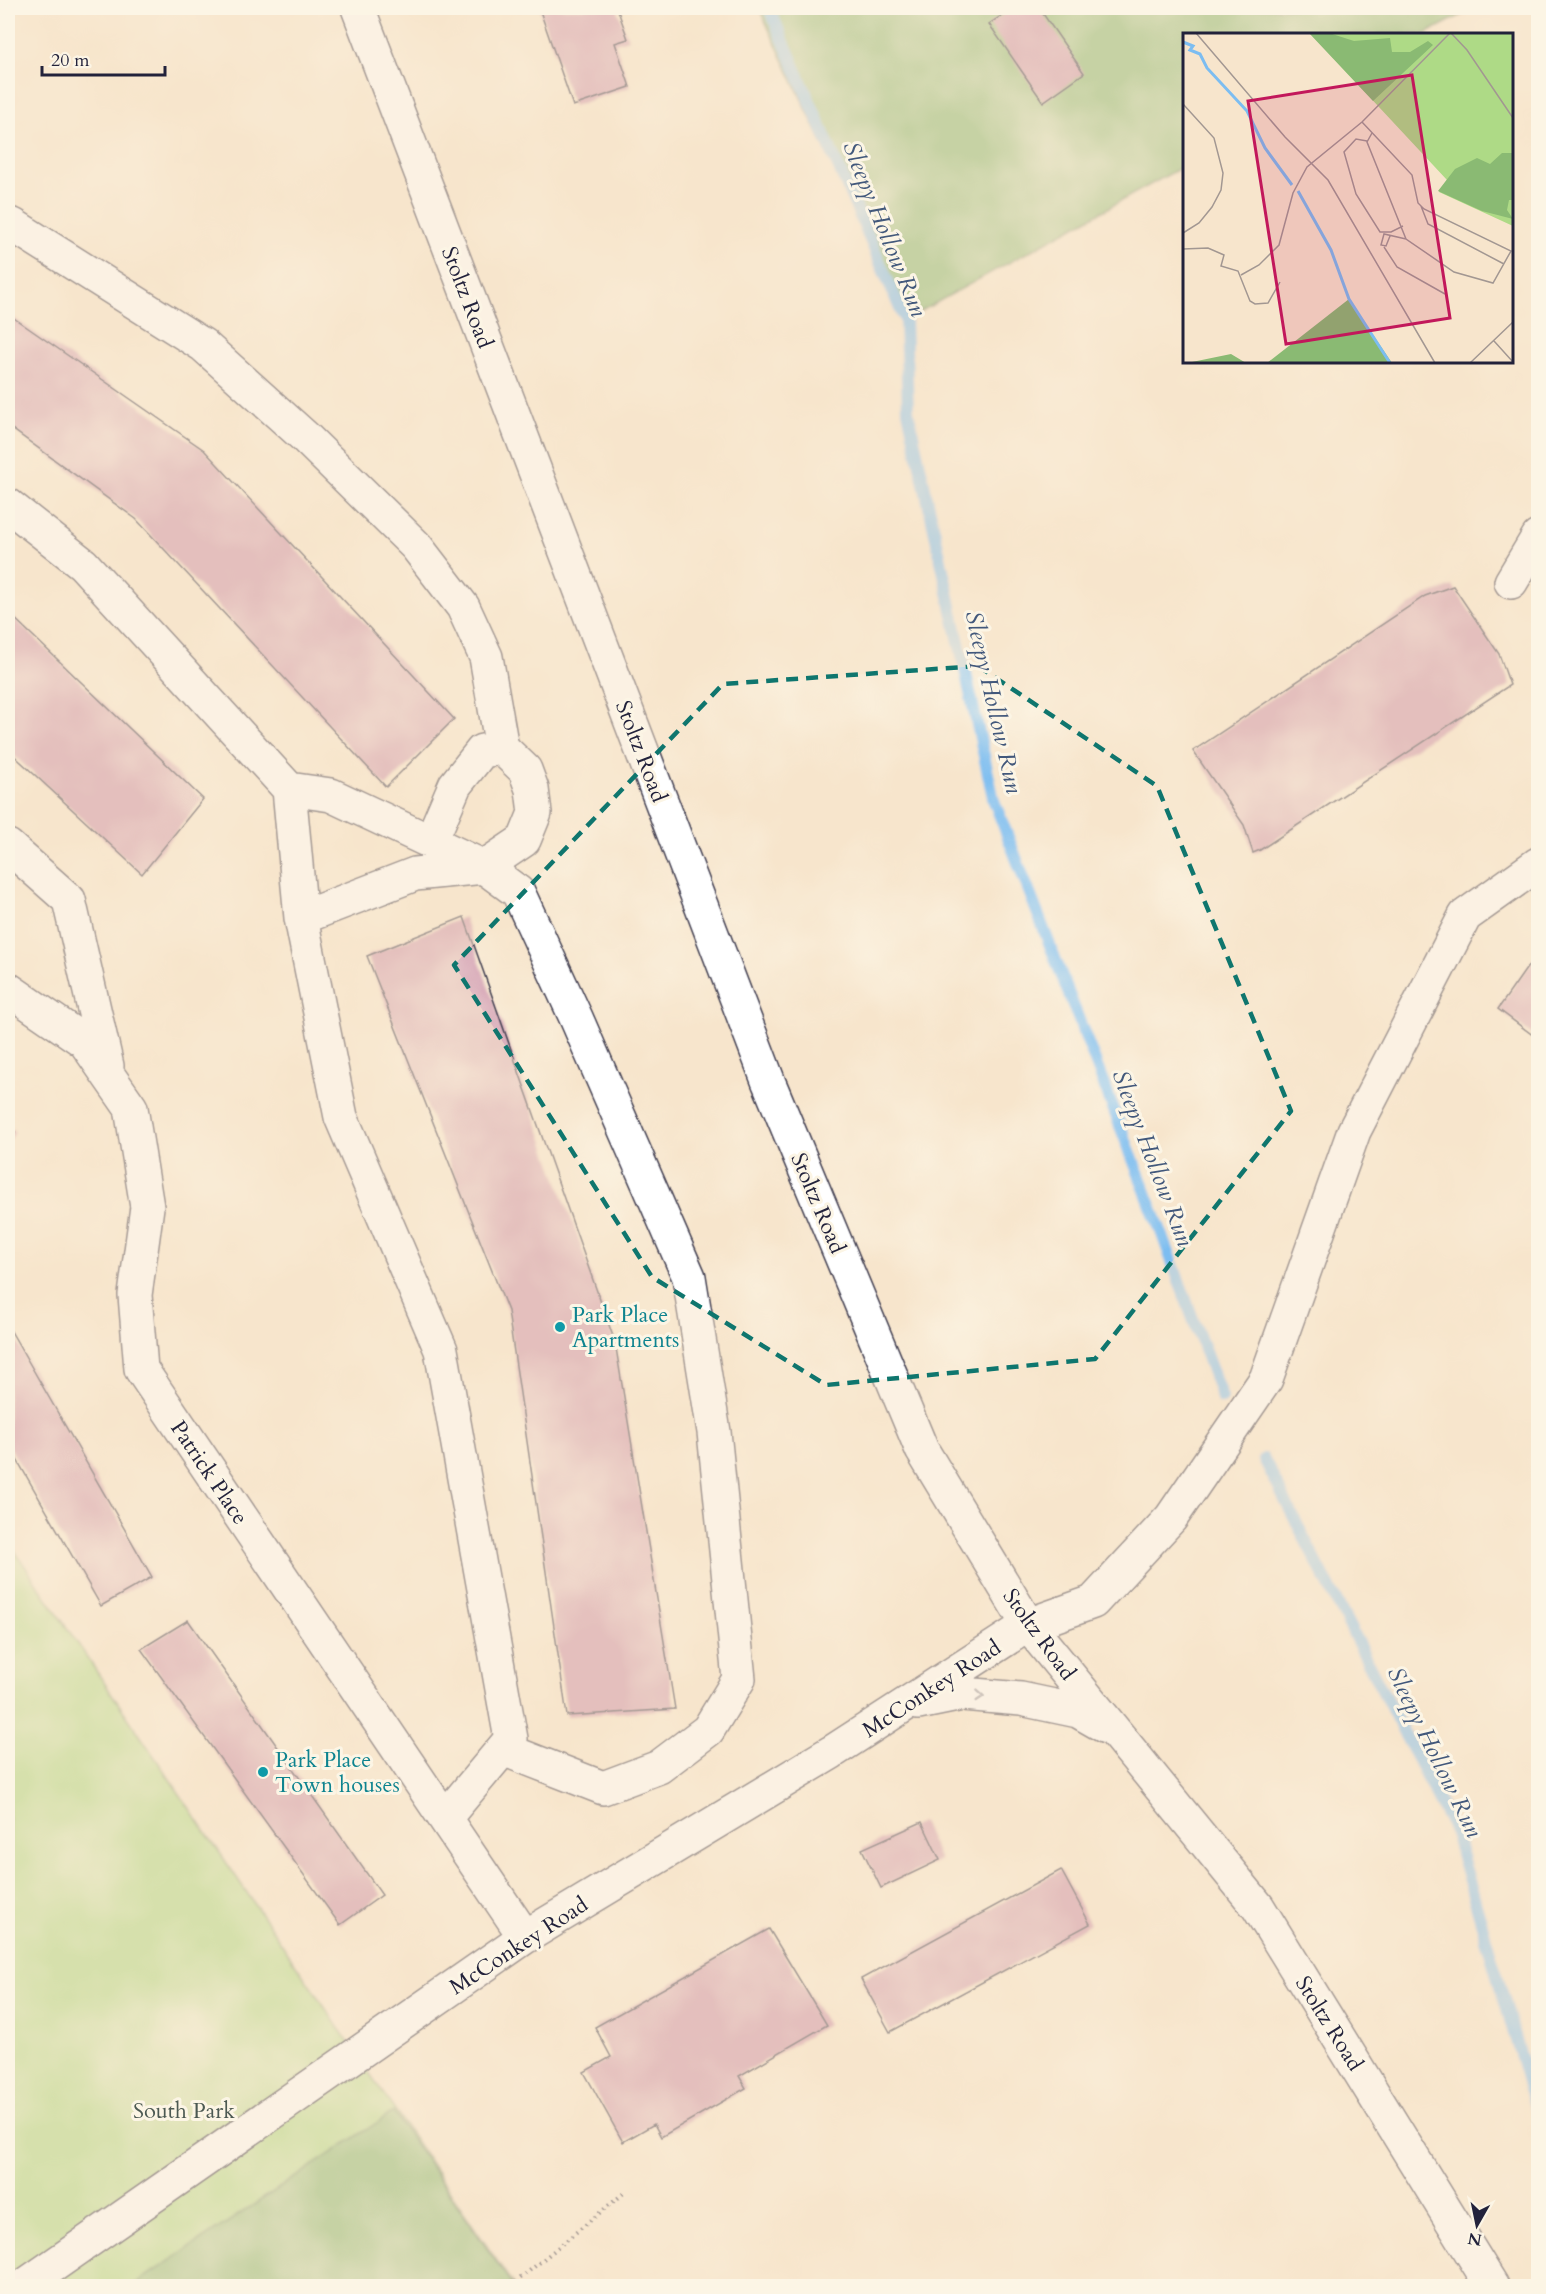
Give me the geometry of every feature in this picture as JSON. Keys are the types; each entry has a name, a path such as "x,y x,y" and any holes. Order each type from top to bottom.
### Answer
{"street":[{"name":"Stoltz Road","path":"358,8 769,1083 922,1450 1028,1625 1258,1907 1492,2286"},
{"path":"13,225 203,345 305,437 416,546 463,607 486,657 502,748 525,770 532,789 535,813 524,840 484,867 415,874 301,918"},
{"path":"8,505 83,564 289,789 301,918 341,1117 441,1350 511,1738 445,1818"},
{"path":"1511,582 1539,537"},
{"path":"431,841 455,785 482,751 502,748"},
{"path":"289,789 331,795 484,867 518,892 577,1020 689,1277 714,1432 739,1679 708,1730 659,1767 603,1788 503,1749"},
{"path":"8,846 69,900 109,1076"},
{"name":"McConkey Road","path":"24,2286 525,1937 832,1752 1028,1625 1093,1602 1171,1518 1266,1379 1354,1131 1465,916 1539,864"},
{"name":"Patrick Place","path":"8,989 85,1042 131,1108 147,1207 135,1295 141,1369 525,1937"},
{"path":"902,1706 962,1694 1021,1699 1078,1711 1116,1732"}],"path":[{"path":"511,2286 625,2192"}],"highlighted area":[{"path":"978,666 1157,786 1291,1111 1095,1359 826,1385 652,1277 454,965 723,684"}],"green space":[{"path":"759,8 1475,8 1427,33 1183,33 1183,167 905,320"},
{"name":"South Park","path":"8,1541 514,2286 8,2286"},
{"path":"393,2112 513,2286 132,2286"}],"building":[{"path":"539,8 617,8 628,39 615,43 630,87 573,106"},
{"path":"1013,8 1039,8 1084,73 1043,102 989,24"},
{"path":"8,314 204,450 454,719 386,787 136,519 8,426"},
{"path":"1453,586 1499,654 1510,685 1253,853 1244,825 1193,751 1425,596"},
{"path":"8,612 203,799 142,874 8,750"},
{"name":"Park Place Apartments","path":"464,917 615,1342 675,1709 567,1716 508,1311 367,956"},
{"path":"1538,952 1538,1039 1498,1009"},
{"path":"8,1126 15,1132 8,1144"},
{"path":"8,1326 152,1577 101,1606 8,1444"},
{"name":"Park Place Town houses","path":"188,1620 382,1895 340,1925 141,1649"},
{"path":"922,1822 940,1860 881,1888 862,1849"},
{"path":"1061,1870 1090,1924 890,2032 861,1979"},
{"path":"769,1929 827,2025 739,2076 746,2088 661,2137 654,2124 623,2142 584,2072 611,2057 595,2027"}],"waterway":[{"name":"Sleepy Hollow Run","path":"769,8 905,320 908,411 994,801 1162,1234 1222,1398"},
{"name":"Sleepy Hollow Run","path":"1264,1459 1455,1833 1538,2115"}],"place":[{"name":"Park Place Apartments","path":"560,1327"},
{"name":"Park Place Town houses","path":"263,1772"}]}
